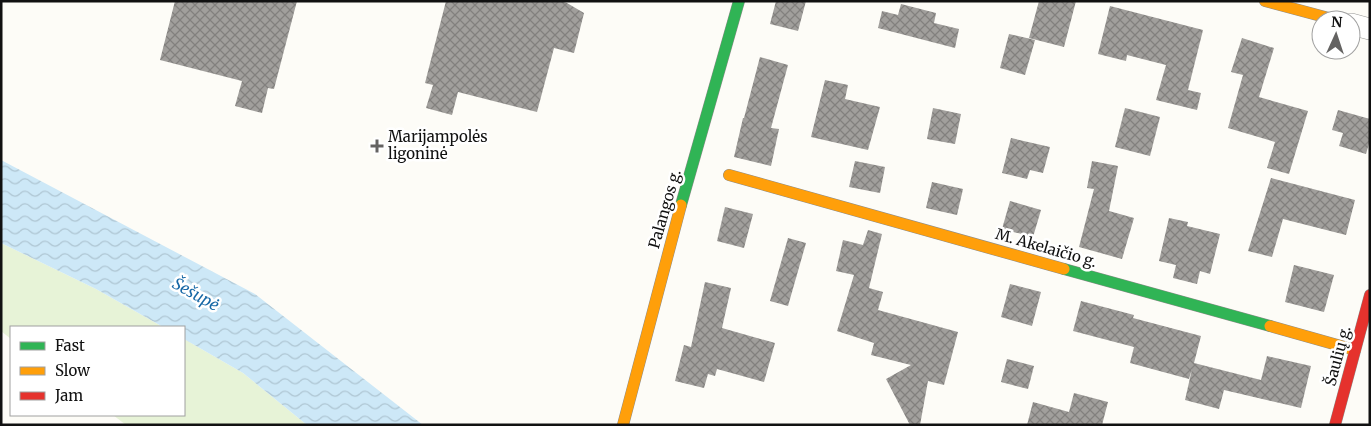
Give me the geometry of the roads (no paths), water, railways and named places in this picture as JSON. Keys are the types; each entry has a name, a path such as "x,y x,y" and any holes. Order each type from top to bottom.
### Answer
{"street":[{"name":"Palangos g.","path":"623,425 667,256 739,1"},
{"path":"1265,1 1311,13"},
{"name":"M. Akelaičio g.","path":"729,175 1355,350"},
{"name":"Šaulių g.","path":"1335,425 1370,295"}],"water":[{"name":"Šešupė","path":"1,160 255,294 423,425 307,425 243,373 185,340 185,326 161,326 96,289 1,243"}],"place":[{"name":"Marijampolės ligoninė","path":"377,146"}]}
